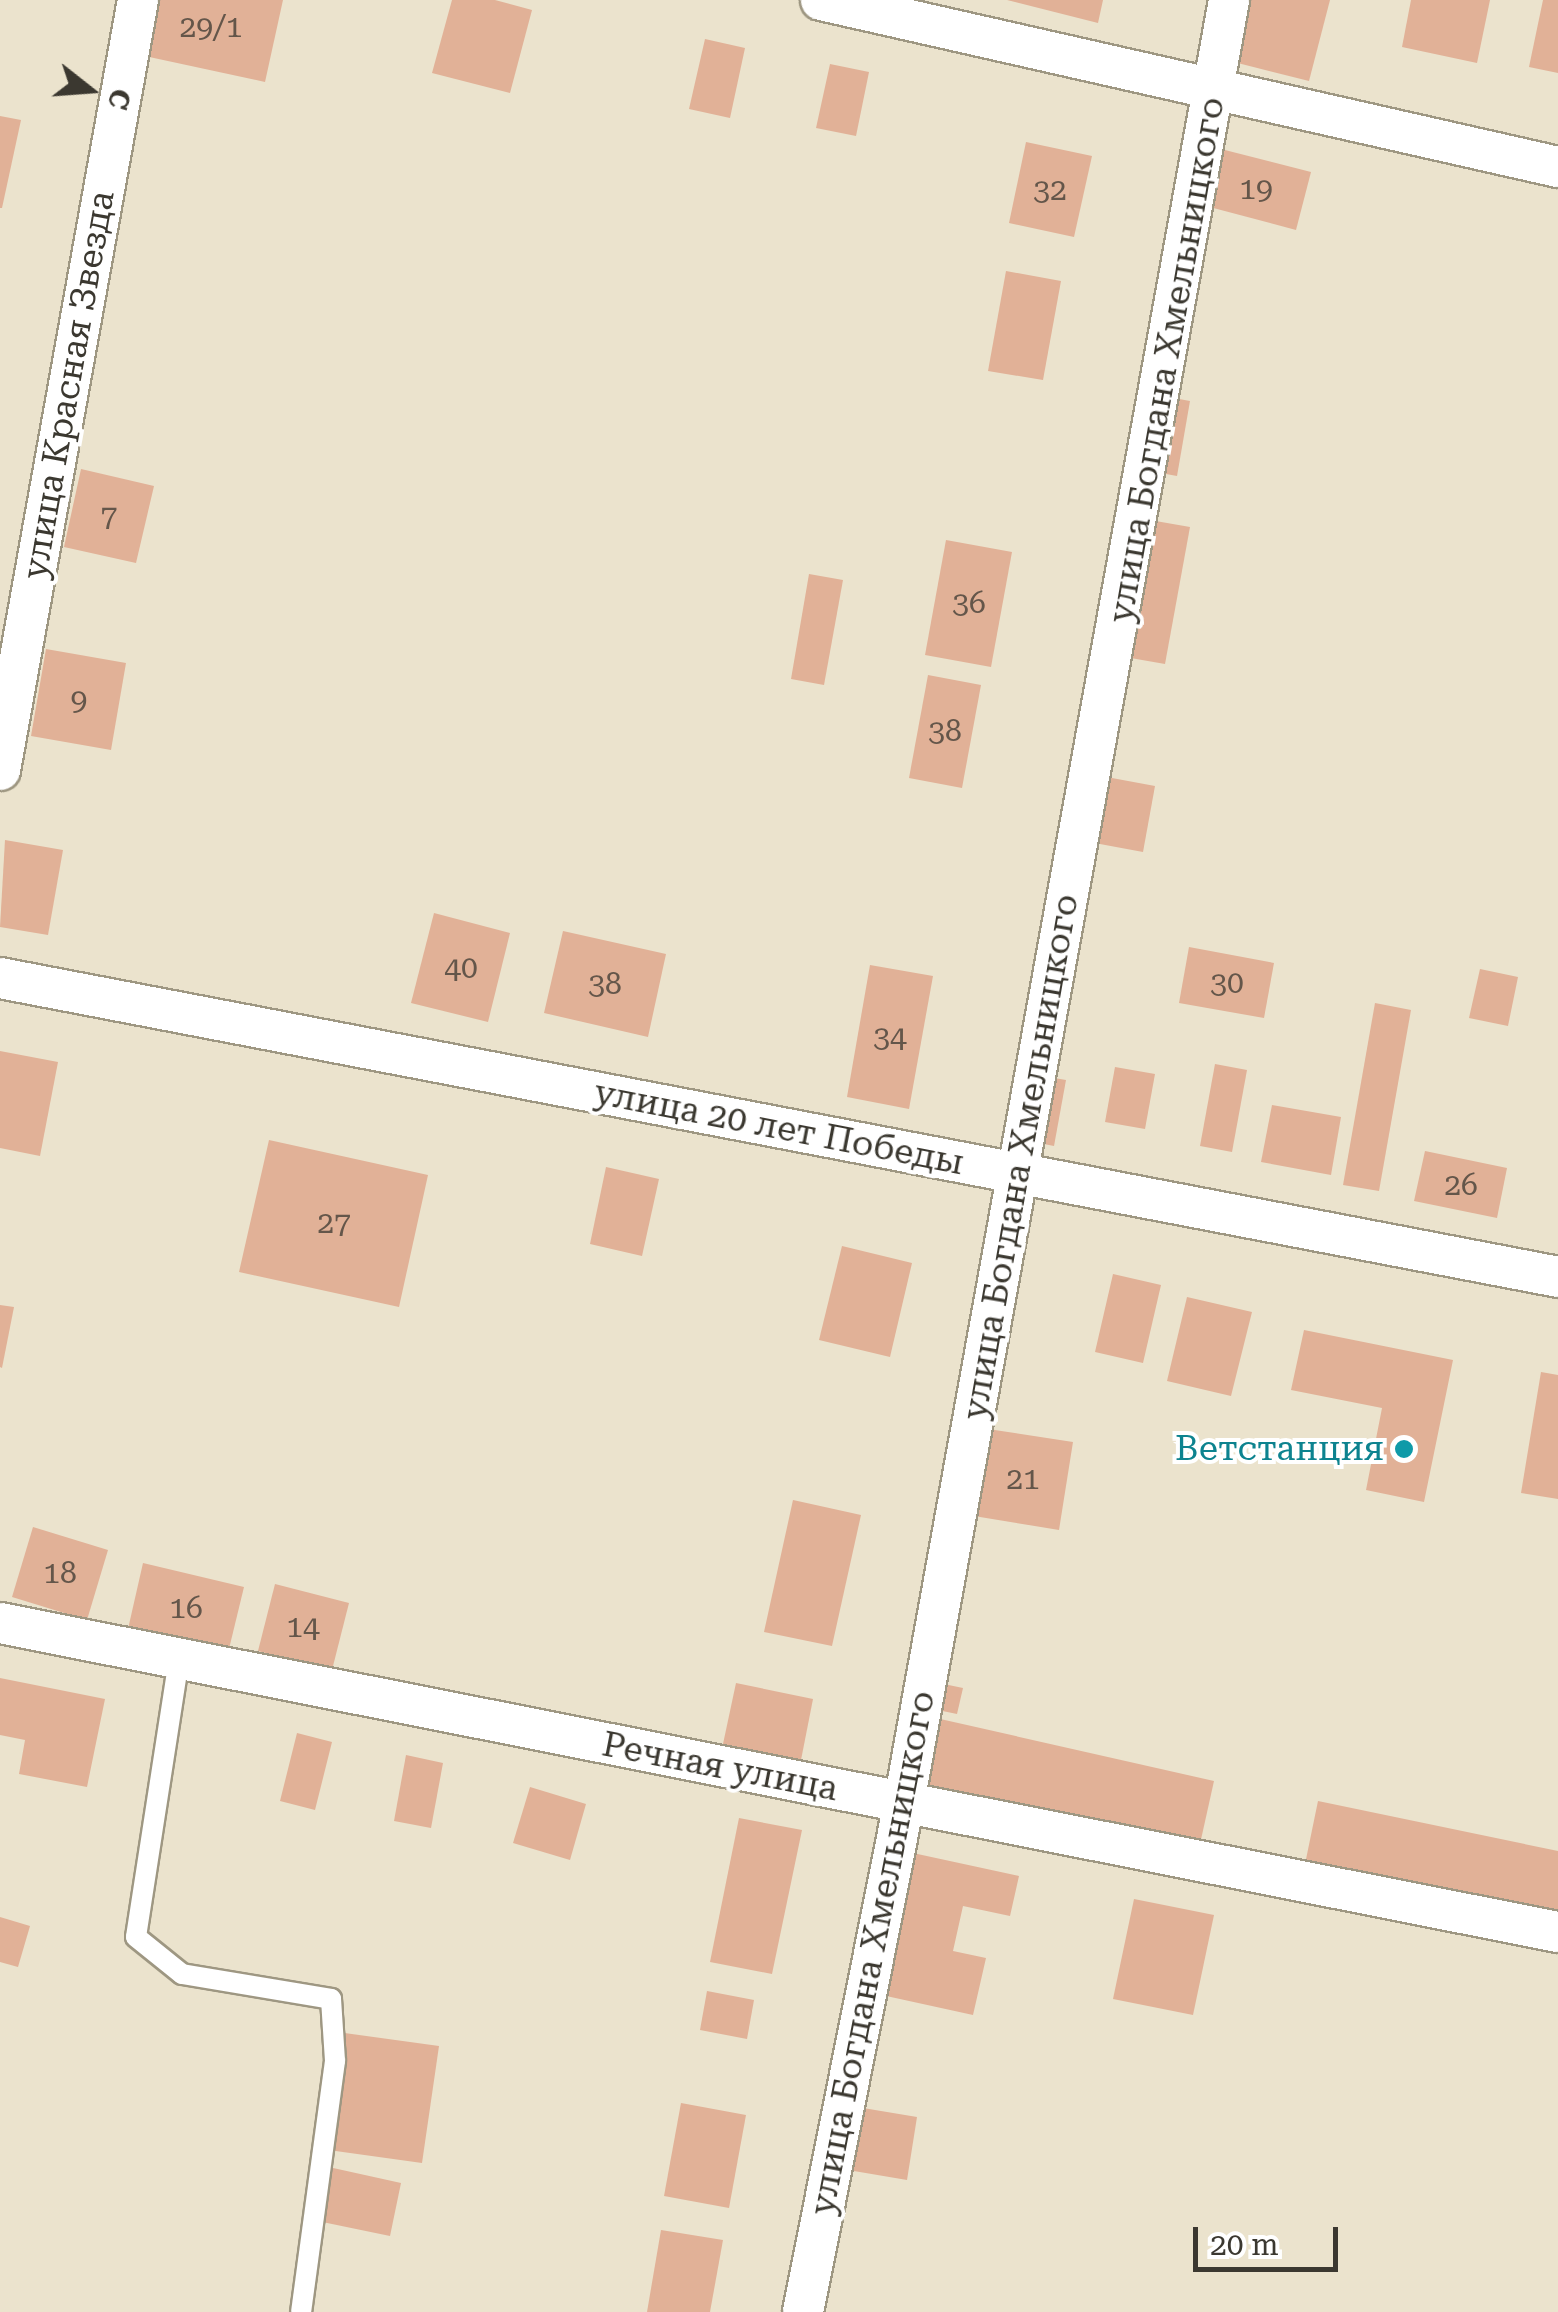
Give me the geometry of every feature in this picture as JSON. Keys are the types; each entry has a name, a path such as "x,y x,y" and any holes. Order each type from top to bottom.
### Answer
{"street":[{"name":"улица Красная Звезда","path":"0,770 138,0"},
{"path":"821,0 1558,167"},
{"name":"улица Богдана Хмельницкого","path":"803,2312 904,1804 1218,88 1229,0"},
{"name":"улица 20 лет Победы","path":"0,978 1558,1277"},
{"name":"Речная улица","path":"0,1623 1558,1932"}],"lane":[{"path":"179,1659 136,1937 182,1974 331,1999 335,2061 301,2312"}],"building":[{"path":"152,0 283,0 265,82 140,55"},
{"path":"452,0 495,0 532,10 510,93 432,73"},
{"path":"1007,0 1103,0 1098,23"},
{"path":"1237,0 1330,0 1309,81 1222,59"},
{"path":"1411,0 1490,0 1477,63 1402,47"},
{"path":"1543,0 1558,0 1558,73 1529,67"},
{"path":"705,39 745,48 730,118 689,109"},
{"path":"830,64 869,72 856,136 816,128"},
{"path":"0,116 21,120 2,208 0,208"},
{"path":"1026,142 1092,156 1074,237 1009,223"},
{"path":"1217,148 1311,172 1296,230 1202,205"},
{"path":"1006,271 1061,281 1043,380 988,371"},
{"path":"1157,395 1190,401 1177,476 1144,470"},
{"path":"81,469 154,486 136,563 64,547"},
{"path":"1127,516 1190,527 1165,664 1102,653"},
{"path":"946,540 1012,552 991,667 925,655"},
{"path":"809,574 843,580 824,685 791,679"},
{"path":"46,649 126,663 111,750 31,736"},
{"path":"928,675 981,685 962,788 909,778"},
{"path":"1085,773 1155,786 1143,852 1073,839"},
{"path":"5,840 63,850 48,935 0,927"},
{"path":"434,913 510,933 488,1022 411,1003"},
{"path":"563,931 666,954 648,1037 544,1013"},
{"path":"1189,947 1274,963 1264,1018 1179,1003"},
{"path":"870,965 933,976 909,1109 847,1097"},
{"path":"1480,969 1518,977 1508,1026 1469,1018"},
{"path":"1375,1003 1411,1010 1379,1191 1343,1185"},
{"path":"0,1051 58,1062 40,1156 0,1148"},
{"path":"1215,1064 1247,1070 1232,1152 1200,1146"},
{"path":"1115,1067 1155,1074 1145,1129 1105,1122"},
{"path":"1025,1073 1066,1080 1054,1146 1014,1138"},
{"path":"1272,1105 1341,1117 1331,1175 1261,1162"},
{"path":"269,1140 428,1175 399,1307 239,1272"},
{"path":"1425,1151 1507,1168 1497,1218 1414,1201"},
{"path":"606,1167 659,1179 642,1256 590,1244"},
{"path":"842,1246 912,1263 890,1357 819,1340"},
{"path":"1113,1274 1161,1285 1143,1363 1095,1352"},
{"path":"1187,1297 1252,1312 1231,1396 1167,1381"},
{"path":"0,1305 14,1307 2,1368 0,1367"},
{"name":"Ветстанция","path":"1304,1330 1453,1360 1424,1502 1366,1490 1382,1408 1291,1390"},
{"path":"1541,1372 1558,1375 1558,1499 1521,1493"},
{"path":"988,1429 1073,1442 1059,1530 974,1516"},
{"path":"793,1500 861,1515 832,1646 764,1632"},
{"path":"33,1527 108,1550 87,1620 12,1597"},
{"path":"143,1563 244,1587 228,1653 128,1629"},
{"path":"275,1584 349,1603 332,1670 258,1651"},
{"path":"0,1678 105,1699 87,1787 19,1774 25,1740 0,1735"},
{"path":"934,1682 963,1688 957,1714 928,1708"},
{"path":"736,1683 813,1699 801,1760 723,1744"},
{"path":"927,1716 1214,1781 1198,1853 910,1788"},
{"path":"297,1733 332,1742 315,1810 280,1801"},
{"path":"406,1755 443,1763 431,1828 394,1821"},
{"path":"530,1787 586,1804 570,1860 513,1843"},
{"path":"1318,1801 1558,1851 1558,1923 1304,1869"},
{"path":"739,1818 802,1830 772,1974 710,1962"},
{"path":"899,1850 1019,1876 1010,1916 963,1906 953,1951 986,1958 973,2015 868,1992"},
{"path":"1134,1899 1214,1915 1193,2015 1113,1999"},
{"path":"0,1917 30,1926 18,1967 0,1962"},
{"path":"707,1991 754,2000 747,2039 700,2030"},
{"path":"330,2031 439,2046 422,2163 314,2148"},
{"path":"681,2103 746,2115 729,2208 664,2196"},
{"path":"857,2107 917,2117 907,2180 848,2170"},
{"path":"315,2164 401,2183 390,2236 303,2218"},
{"path":"661,2230 723,2240 710,2312 647,2312"}],"place":[{"name":"Ветстанция","path":"1404,1449"}]}
